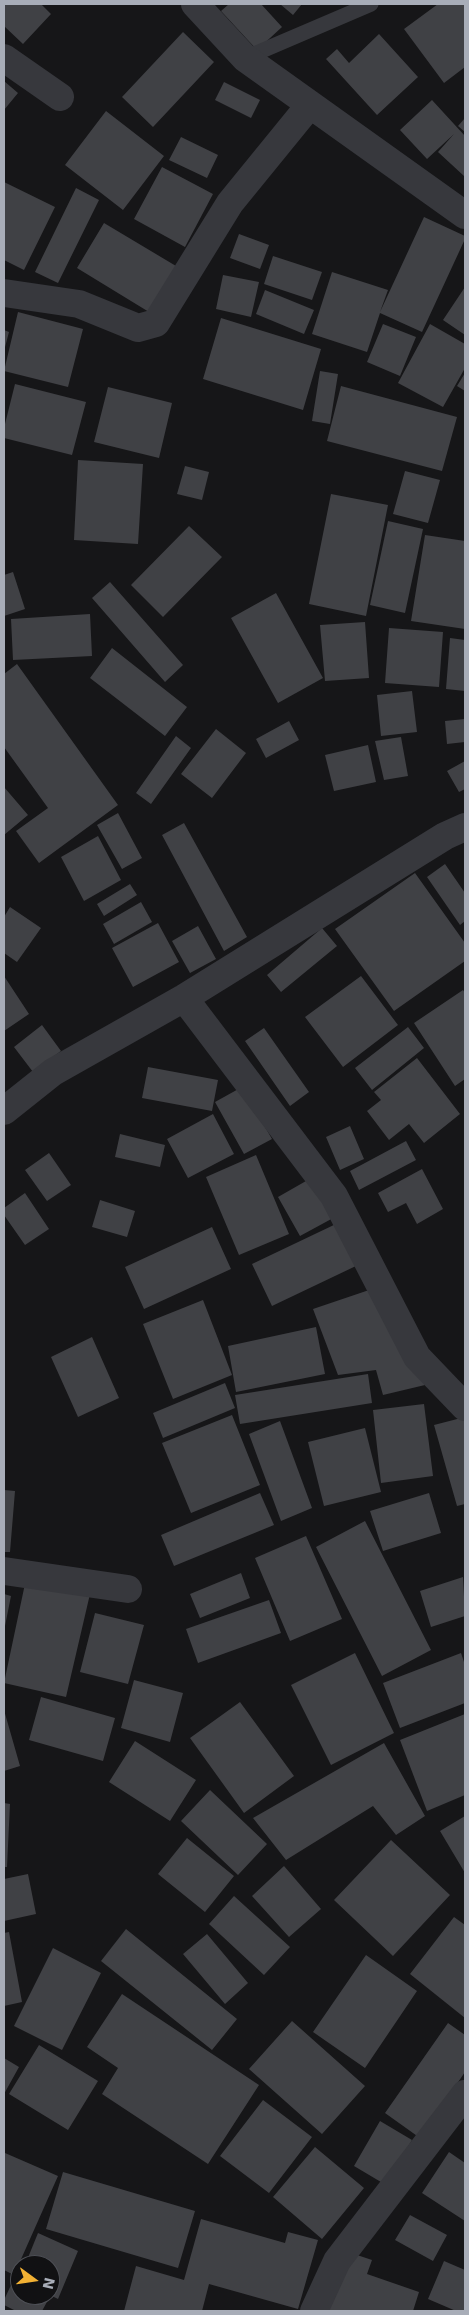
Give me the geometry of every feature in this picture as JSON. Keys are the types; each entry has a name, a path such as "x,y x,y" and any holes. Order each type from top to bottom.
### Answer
{"street":[{"path":"195,4 245,58 465,215"},
{"path":"4,58 60,97"},
{"path":"4,293 79,304 138,328 156,323 230,204 310,106"},
{"path":"4,1111 53,1072 184,998 446,836 465,827"},
{"path":"184,998 334,1196 417,1357 465,1408"},
{"path":"4,1571 128,1589"},
{"path":"314,2311 338,2262 465,2094"}],"lane":[{"path":"245,58 371,4"}],"building":[{"path":"4,4 41,4 51,14 23,44 4,26"},
{"path":"229,4 261,4 282,27 257,50 221,11"},
{"path":"280,4 302,4 293,15"},
{"path":"438,4 465,4 465,67 444,83 404,29"},
{"path":"183,32 214,62 153,127 122,97"},
{"path":"379,34 418,77 377,115 326,59 337,49 349,63"},
{"path":"4,81 18,93 4,110"},
{"path":"224,82 260,100 251,118 215,100"},
{"path":"432,100 465,136 464,176 438,152 454,134 427,159 400,130"},
{"path":"106,111 164,156 123,210 65,165"},
{"path":"465,118 465,132 458,126"},
{"path":"181,137 218,155 207,178 169,160"},
{"path":"162,167 213,194 185,247 134,219"},
{"path":"4,182 55,207 24,270 4,260"},
{"path":"76,188 99,200 58,283 35,272"},
{"path":"424,217 465,236 465,239 422,332 380,313 367,352 312,334 332,272 388,290 380,312"},
{"path":"104,223 176,266 149,312 77,268"},
{"path":"239,234 269,245 260,269 230,258"},
{"path":"273,256 322,272 312,300 264,284"},
{"path":"223,275 259,282 251,317 216,309"},
{"path":"465,287 465,335 443,320"},
{"path":"265,290 314,310 304,334 256,314"},
{"path":"18,312 83,329 68,387 4,371"},
{"path":"221,318 321,349 303,410 203,379"},
{"path":"383,324 416,337 400,376 367,362"},
{"path":"430,324 465,344 465,368 443,407 398,383"},
{"path":"4,330 9,332 4,351"},
{"path":"320,371 338,374 330,424 312,421"},
{"path":"465,373 465,391 457,386"},
{"path":"15,384 86,402 72,455 4,438 4,428"},
{"path":"341,386 457,417 442,471 327,441"},
{"path":"108,387 172,403 159,458 94,442"},
{"path":"78,460 143,464 138,544 74,540"},
{"path":"185,466 209,472 202,500 177,494"},
{"path":"405,471 440,480 428,523 393,514"},
{"path":"331,494 388,505 366,616 309,604"},
{"path":"388,521 423,529 405,613 370,605"},
{"path":"189,526 222,557 163,617 131,585"},
{"path":"425,535 465,541 465,629 411,621"},
{"path":"13,572 25,609 4,616 4,575"},
{"path":"110,582 183,665 165,682 92,598"},
{"path":"276,593 323,678 278,703 231,618"},
{"path":"90,614 92,656 13,660 11,619"},
{"path":"365,622 369,678 325,681 320,625"},
{"path":"389,628 443,632 439,687 385,683"},
{"path":"450,638 465,640 465,691 446,689"},
{"path":"112,648 187,707 165,736 90,678"},
{"path":"17,664 118,805 39,863 16,831 48,808 4,747 4,674"},
{"path":"412,691 417,732 381,736 377,695"},
{"path":"465,719 465,742 447,744 445,721"},
{"path":"289,721 299,740 266,758 256,739"},
{"path":"216,729 246,753 212,798 181,774"},
{"path":"176,736 191,748 151,804 136,793"},
{"path":"401,737 408,776 384,780 375,741"},
{"path":"368,745 376,782 334,791 325,755"},
{"path":"465,761 465,789 459,792 447,771"},
{"path":"4,787 28,815 4,835"},
{"path":"118,813 142,858 122,869 97,825"},
{"path":"184,823 247,937 224,951 162,835"},
{"path":"98,836 121,880 84,901 61,857"},
{"path":"445,864 465,893 465,921 460,925 427,877"},
{"path":"415,873 465,943 465,961 394,1011 335,929"},
{"path":"130,884 137,895 104,916 97,904"},
{"path":"141,902 152,922 114,944 103,924"},
{"path":"10,907 41,928 17,962 4,953 4,917"},
{"path":"158,923 179,962 133,987 112,948"},
{"path":"198,926 216,959 190,973 172,941"},
{"path":"322,928 337,946 281,992 267,975"},
{"path":"4,976 29,1014 4,1031"},
{"path":"361,976 398,1025 343,1067 305,1017"},
{"path":"463,990 465,993 465,1079 455,1086 414,1023"},
{"path":"42,1025 61,1051 33,1072 14,1047"},
{"path":"408,1027 424,1048 372,1090 355,1068"},
{"path":"264,1028 309,1092 290,1106 245,1041"},
{"path":"417,1058 460,1114 424,1143 409,1124 389,1140 367,1111 381,1100 374,1092"},
{"path":"148,1067 218,1080 212,1111 142,1098"},
{"path":"242,1087 272,1139 244,1154 215,1102"},
{"path":"213,1114 234,1154 188,1178 167,1139"},
{"path":"350,1126 364,1159 340,1170 326,1137"},
{"path":"120,1134 165,1145 160,1167 115,1157"},
{"path":"406,1141 416,1160 359,1190 350,1171"},
{"path":"49,1153 71,1185 47,1201 25,1170"},
{"path":"256,1155 289,1234 239,1255 206,1177"},
{"path":"422,1169 443,1209 417,1224 406,1203 388,1212 378,1193"},
{"path":"313,1177 335,1217 300,1236 278,1197"},
{"path":"25,1193 49,1229 25,1245 4,1215 4,1208"},
{"path":"100,1200 135,1211 127,1237 92,1227"},
{"path":"338,1223 358,1265 272,1306 252,1264"},
{"path":"212,1227 231,1269 144,1309 125,1267"},
{"path":"375,1288 425,1385 383,1395 376,1370 338,1375 313,1309"},
{"path":"203,1300 232,1375 173,1399 143,1324"},
{"path":"316,1327 325,1374 236,1392 228,1346"},
{"path":"92,1337 119,1398 78,1417 51,1357"},
{"path":"368,1374 372,1403 240,1424 235,1395"},
{"path":"225,1383 235,1408 163,1438 153,1413"},
{"path":"424,1404 433,1476 381,1483 373,1410"},
{"path":"232,1415 260,1485 191,1513 162,1443"},
{"path":"465,1417 465,1504 457,1506 434,1425"},
{"path":"280,1421 312,1508 281,1521 249,1434"},
{"path":"365,1428 381,1492 324,1506 308,1442"},
{"path":"4,1490 15,1491 10,1552 4,1552"},
{"path":"260,1493 274,1525 174,1566 161,1535"},
{"path":"429,1493 441,1533 383,1551 370,1511"},
{"path":"365,1521 431,1650 382,1676 316,1547"},
{"path":"306,1536 342,1619 290,1641 255,1558"},
{"path":"241,1573 250,1598 200,1618 190,1594"},
{"path":"463,1577 465,1616 431,1627 420,1591"},
{"path":"26,1579 90,1594 66,1697 4,1683"},
{"path":"4,1594 11,1596 5,1626 4,1626"},
{"path":"269,1600 281,1633 198,1663 186,1629"},
{"path":"95,1613 144,1625 128,1684 80,1672"},
{"path":"355,1653 394,1733 331,1765 291,1685"},
{"path":"461,1653 465,1665 465,1703 400,1728 383,1683"},
{"path":"134,1680 183,1693 170,1742 121,1728"},
{"path":"41,1697 115,1718 103,1761 29,1740"},
{"path":"240,1702 294,1776 244,1813 190,1738"},
{"path":"4,1710 20,1766 4,1771"},
{"path":"465,1714 465,1795 427,1811 400,1740"},
{"path":"135,1741 196,1780 170,1821 109,1782"},
{"path":"384,1743 425,1816 396,1835 373,1806 286,1860 253,1818"},
{"path":"210,1790 267,1844 238,1875 181,1821"},
{"path":"4,1803 10,1804 7,1867 4,1867"},
{"path":"465,1816 465,1873 440,1831"},
{"path":"187,1838 234,1876 205,1912 158,1874"},
{"path":"391,1840 450,1895 393,1956 334,1900"},
{"path":"284,1866 321,1909 289,1937 252,1896"},
{"path":"28,1874 36,1914 4,1921 4,1879"},
{"path":"234,1896 290,1947 264,1975 209,1924"},
{"path":"454,1917 465,1925 465,2018 410,1974"},
{"path":"126,1929 237,2019 212,2050 101,1961"},
{"path":"9,1932 22,2002 4,2006 4,1933"},
{"path":"207,1934 248,1983 225,2004 183,1954"},
{"path":"53,1948 101,1973 62,2050 14,2026"},
{"path":"366,1955 417,1991 365,2068 313,2032"},
{"path":"122,1994 259,2085 208,2164 102,2094 118,2068 87,2047"},
{"path":"292,2021 365,2086 322,2134 249,2069"},
{"path":"448,2023 465,2035 465,2072 420,2138 385,2113"},
{"path":"39,2045 98,2081 68,2130 9,2094"},
{"path":"4,2058 19,2067 4,2094"},
{"path":"263,2100 312,2137 269,2193 220,2156"},
{"path":"380,2121 412,2140 386,2185 354,2166"},
{"path":"315,2147 364,2188 322,2239 273,2197"},
{"path":"449,2152 465,2163 465,2221 422,2193"},
{"path":"5,2153 58,2176 23,2255 10,2255 10,2273 4,2270"},
{"path":"63,2172 195,2211 178,2268 46,2229"},
{"path":"410,2215 447,2235 433,2261 395,2240"},
{"path":"201,2219 285,2243 288,2232 318,2240 298,2309 209,2284 202,2311 124,2311 136,2266 184,2280"},
{"path":"38,2233 78,2251 60,2294 60,2255 29,2255"},
{"path":"348,2252 372,2260 367,2274 419,2292 413,2311 328,2311"},
{"path":"444,2261 465,2270 465,2311 456,2311 428,2299"},
{"path":"10,2287 10,2305 45,2305 42,2311 16,2311 4,2305 4,2300"}]}
